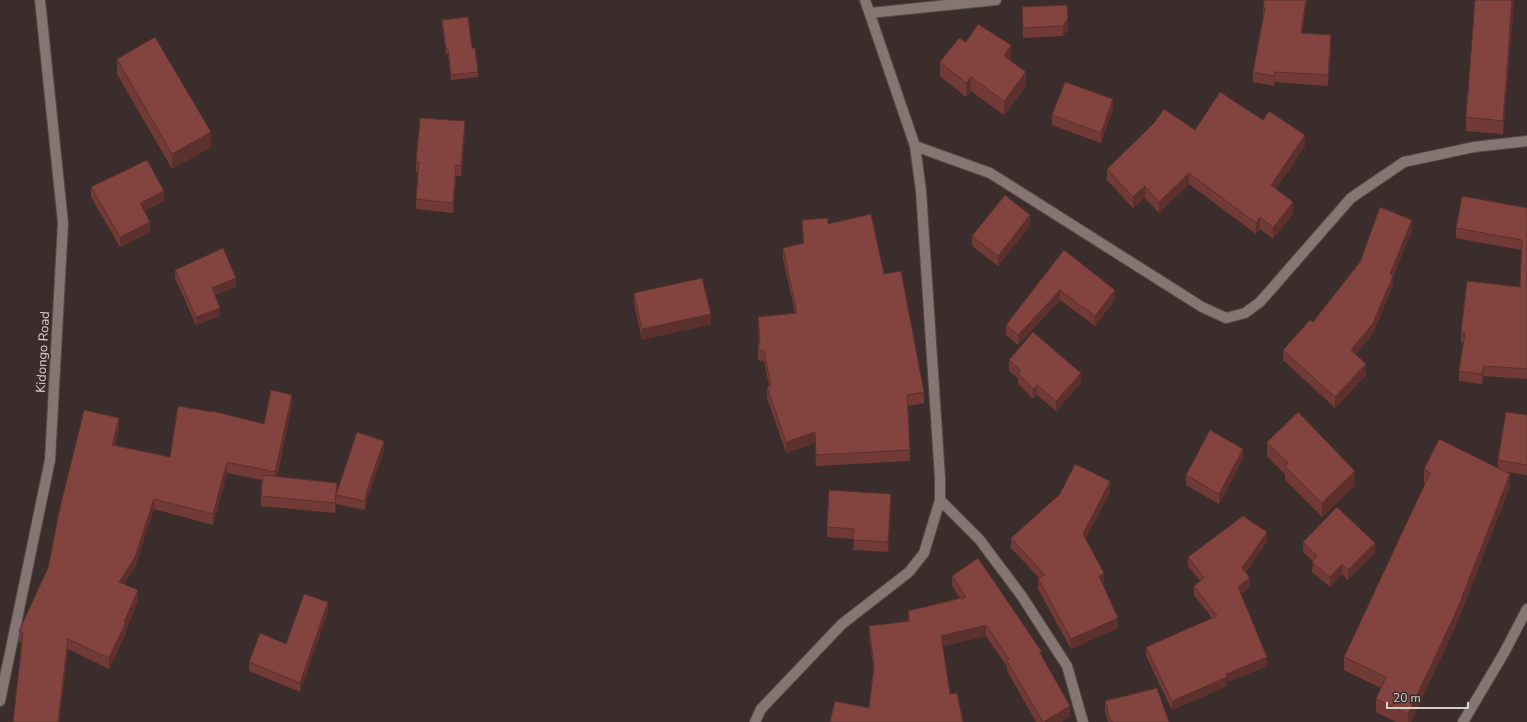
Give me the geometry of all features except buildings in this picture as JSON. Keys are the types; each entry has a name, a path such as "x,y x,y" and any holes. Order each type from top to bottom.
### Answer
{"street":[{"name":"Kidongo Road","path":"0,701 50,460 64,223 40,0"},
{"path":"754,722 761,709 842,624 909,572 924,553 940,500 940,478 922,199 915,146 865,0"},
{"path":"870,13 996,0"},
{"path":"915,146 990,173 1202,307 1226,318 1245,313 1260,302 1351,198 1404,162 1474,146 1527,141"},
{"path":"940,500 979,539 1021,595 1067,666 1083,722"},
{"path":"1463,722 1527,609"}]}
